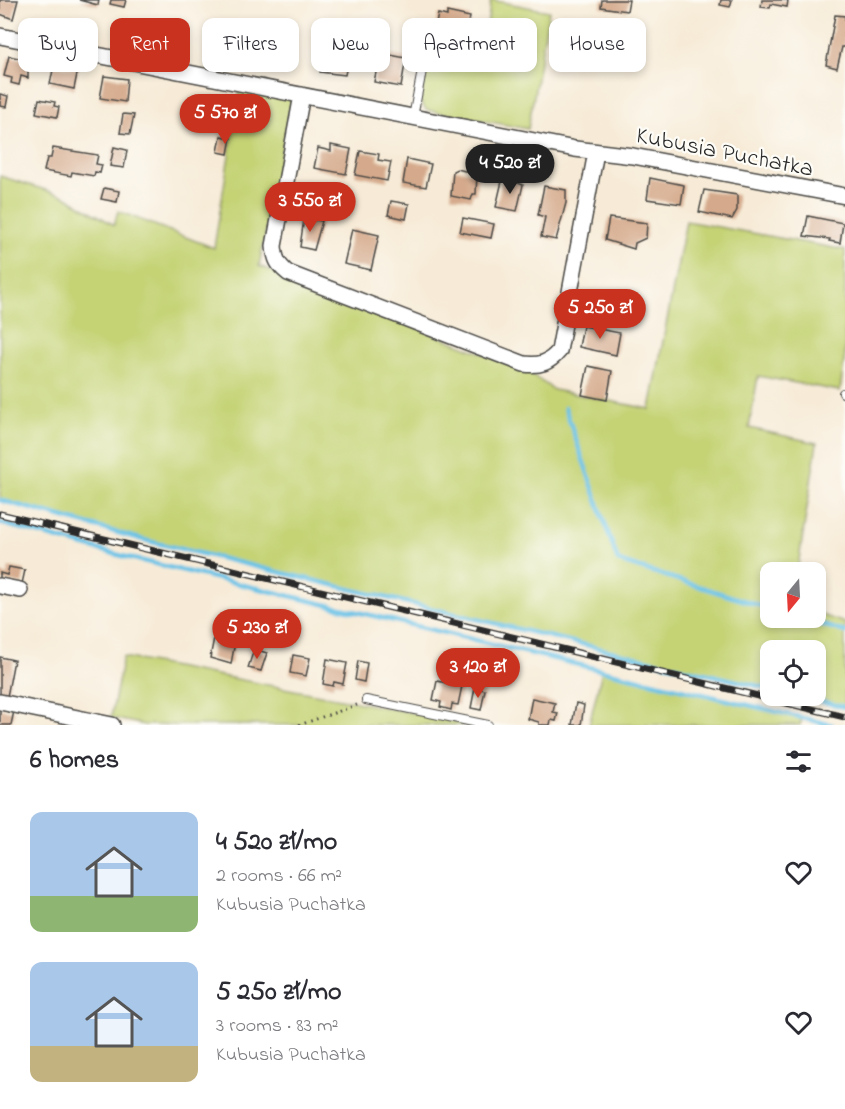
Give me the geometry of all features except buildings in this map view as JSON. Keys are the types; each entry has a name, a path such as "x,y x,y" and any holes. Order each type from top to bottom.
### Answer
{"street":[{"name":"Kubusia Puchatka","path":"0,36 597,152 633,156 845,196"},
{"path":"302,95 274,246 275,258 279,266 288,273 524,364 544,364 552,360 559,351 597,152"},
{"path":"0,586 20,590"},
{"path":"0,702 112,725"}],"lane":[{"path":"414,117 422,72"},
{"path":"366,700 489,725"}],"path":[{"path":"298,725 343,711 366,700"}],"green space":[{"path":"491,0 549,11 528,129 426,110 420,101 426,72 537,72 537,18 488,18"},
{"path":"240,87 292,96 259,266 525,370 554,390 650,409 686,221 845,250 845,355 840,391 758,376 749,428 817,443 799,562 760,562 760,628 826,628 826,616 845,623 845,707 826,702 826,640 760,640 760,686 144,540 0,500 0,176 65,196 114,225 118,211 214,248"},
{"path":"123,657 476,725 145,725 111,718"},
{"path":"602,671 802,718 800,725 589,725"}],"waterway":[{"path":"565,408 618,561 760,606"},
{"path":"0,500 144,540 760,686"},
{"path":"0,523 126,557 832,725"},
{"path":"826,626 845,632"},
{"path":"826,702 845,707"}],"railway":[{"path":"0,514 845,717"}]}
